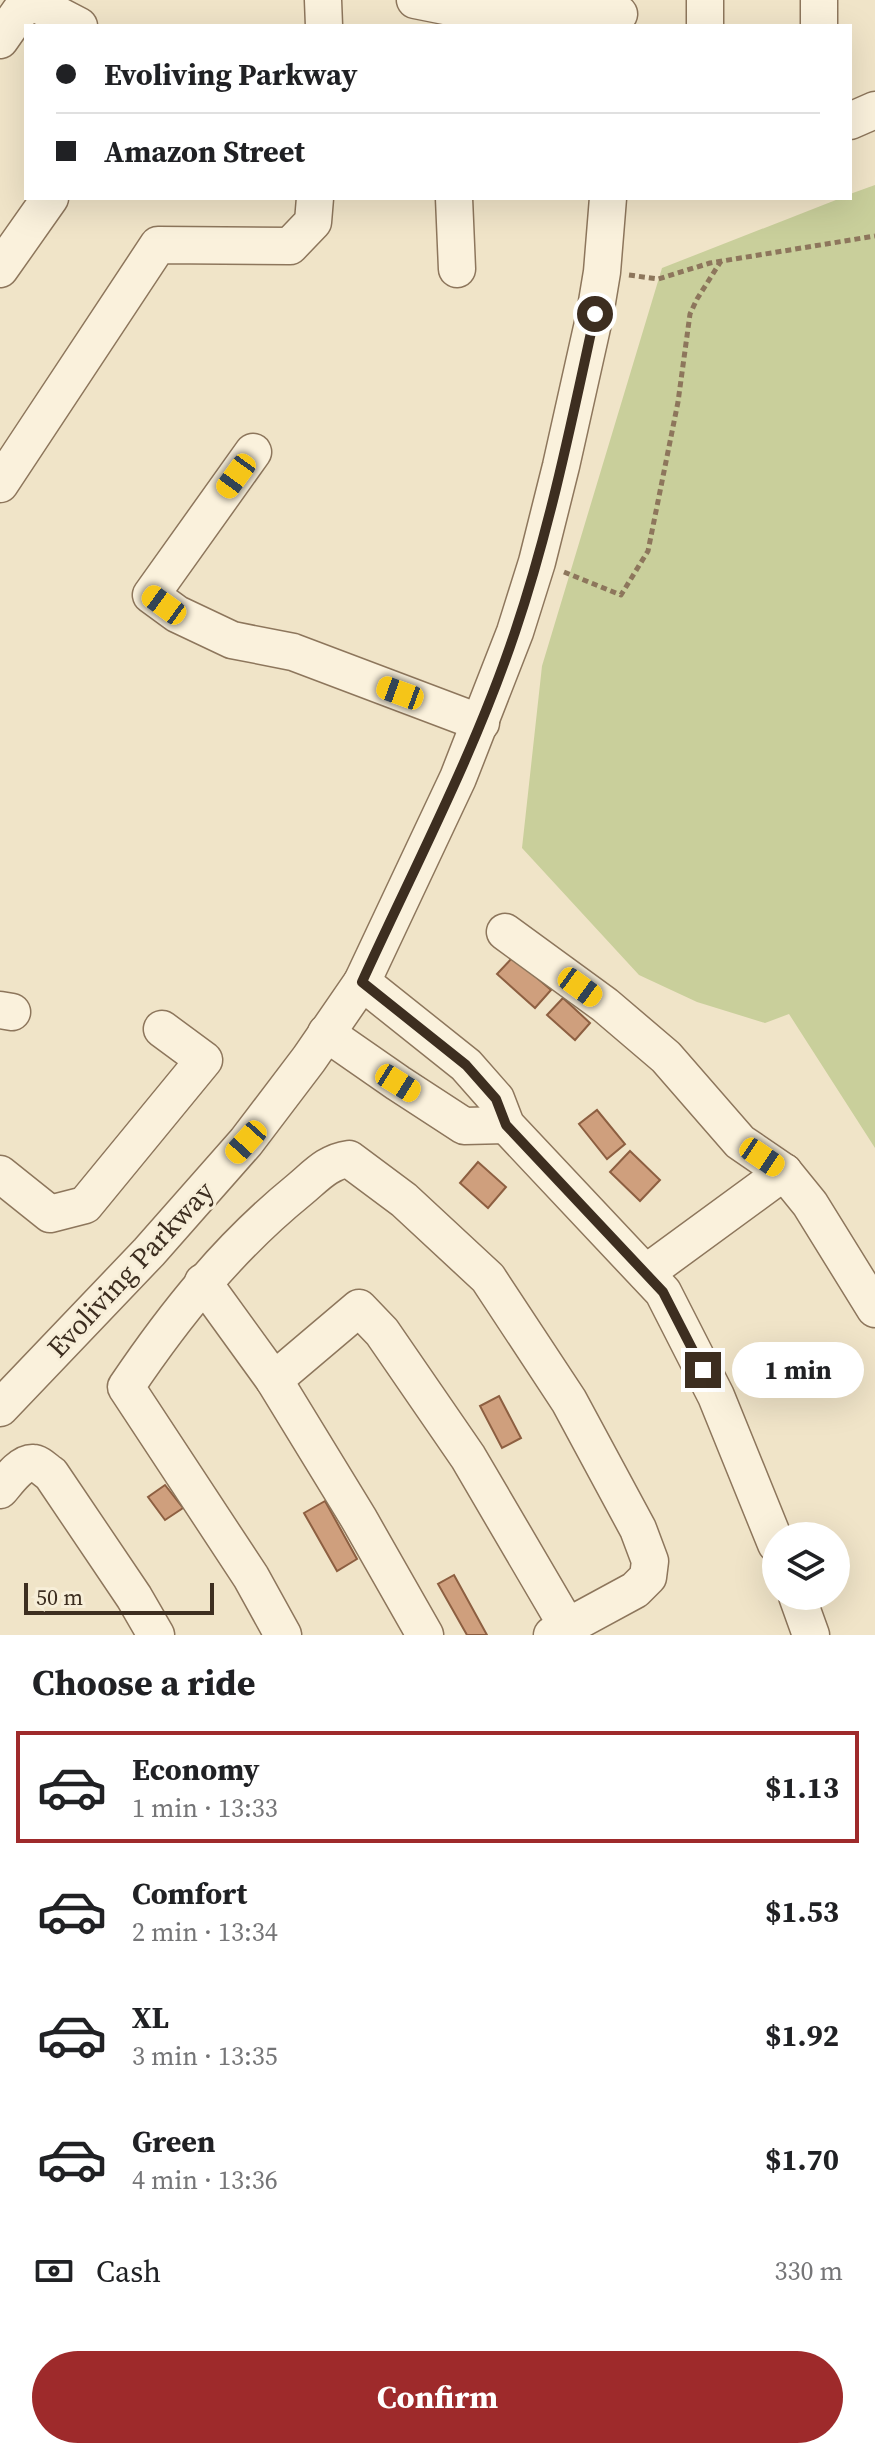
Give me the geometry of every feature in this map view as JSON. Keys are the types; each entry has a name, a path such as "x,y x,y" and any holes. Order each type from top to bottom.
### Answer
{"street":[{"path":"0,40 28,0 75,24"},
{"path":"323,0 324,24"},
{"path":"415,0 456,11 521,6 619,13"},
{"path":"705,0 705,24"},
{"path":"852,120 875,110"},
{"path":"0,269 49,200"},
{"path":"0,484 158,245 290,246 313,222 315,200"},
{"path":"454,200 457,269"},
{"name":"Evoliving Parkway","path":"6,1391 149,1252 246,1142 362,982 481,723 515,632 537,562 577,398 602,272 608,200"},
{"path":"253,452 151,595 177,614 232,640 293,652 481,723"},
{"path":"505,932 605,1005 666,1057 740,1142 784,1172 810,1204 875,1309"},
{"path":"362,982 466,1065 496,1099 506,1125 663,1292 716,1396 767,1522"},
{"path":"0,1174 50,1214 85,1205 204,1060 162,1029"},
{"path":"326,1033 464,1126 506,1125"},
{"path":"274,1380 359,1308 382,1332 468,1457 559,1631 635,1590 648,1577 650,1561 638,1529 569,1401 488,1278 404,1200 349,1159 333,1161 259,1222 203,1282 126,1387 251,1577 283,1635"},
{"path":"646,1273 784,1172"},
{"path":"203,1282 274,1380 425,1635"},
{"path":"0,1490 29,1463 36,1463 51,1474 156,1635"},
{"path":"802,1610 811,1635"}],"path":[{"path":"602,272 658,279 710,263 875,236"},
{"path":"537,562 621,595 648,551 678,402 690,314 721,261"}],"green space":[{"path":"875,185 875,1148 789,1014 765,1023 697,1002 639,975 522,848 542,666 662,268 836,200 852,200 852,193"}],"building":[{"path":"513,957 551,990 535,1008 497,974"},
{"path":"563,998 590,1023 575,1040 547,1015"},
{"path":"597,1110 625,1144 607,1159 579,1124"},
{"path":"630,1151 660,1180 640,1201 610,1172"},
{"path":"478,1162 506,1187 488,1208 460,1183"},
{"path":"499,1396 521,1438 502,1448 480,1406"},
{"path":"165,1485 183,1508 165,1520 148,1497"},
{"path":"325,1501 357,1559 337,1571 304,1513"},
{"path":"454,1575 487,1635 467,1635 438,1584"}],"route":[{"path":"595,314 537,562 515,632 458,778 362,982 466,1065 496,1099 506,1125 663,1292 703,1370"}]}
